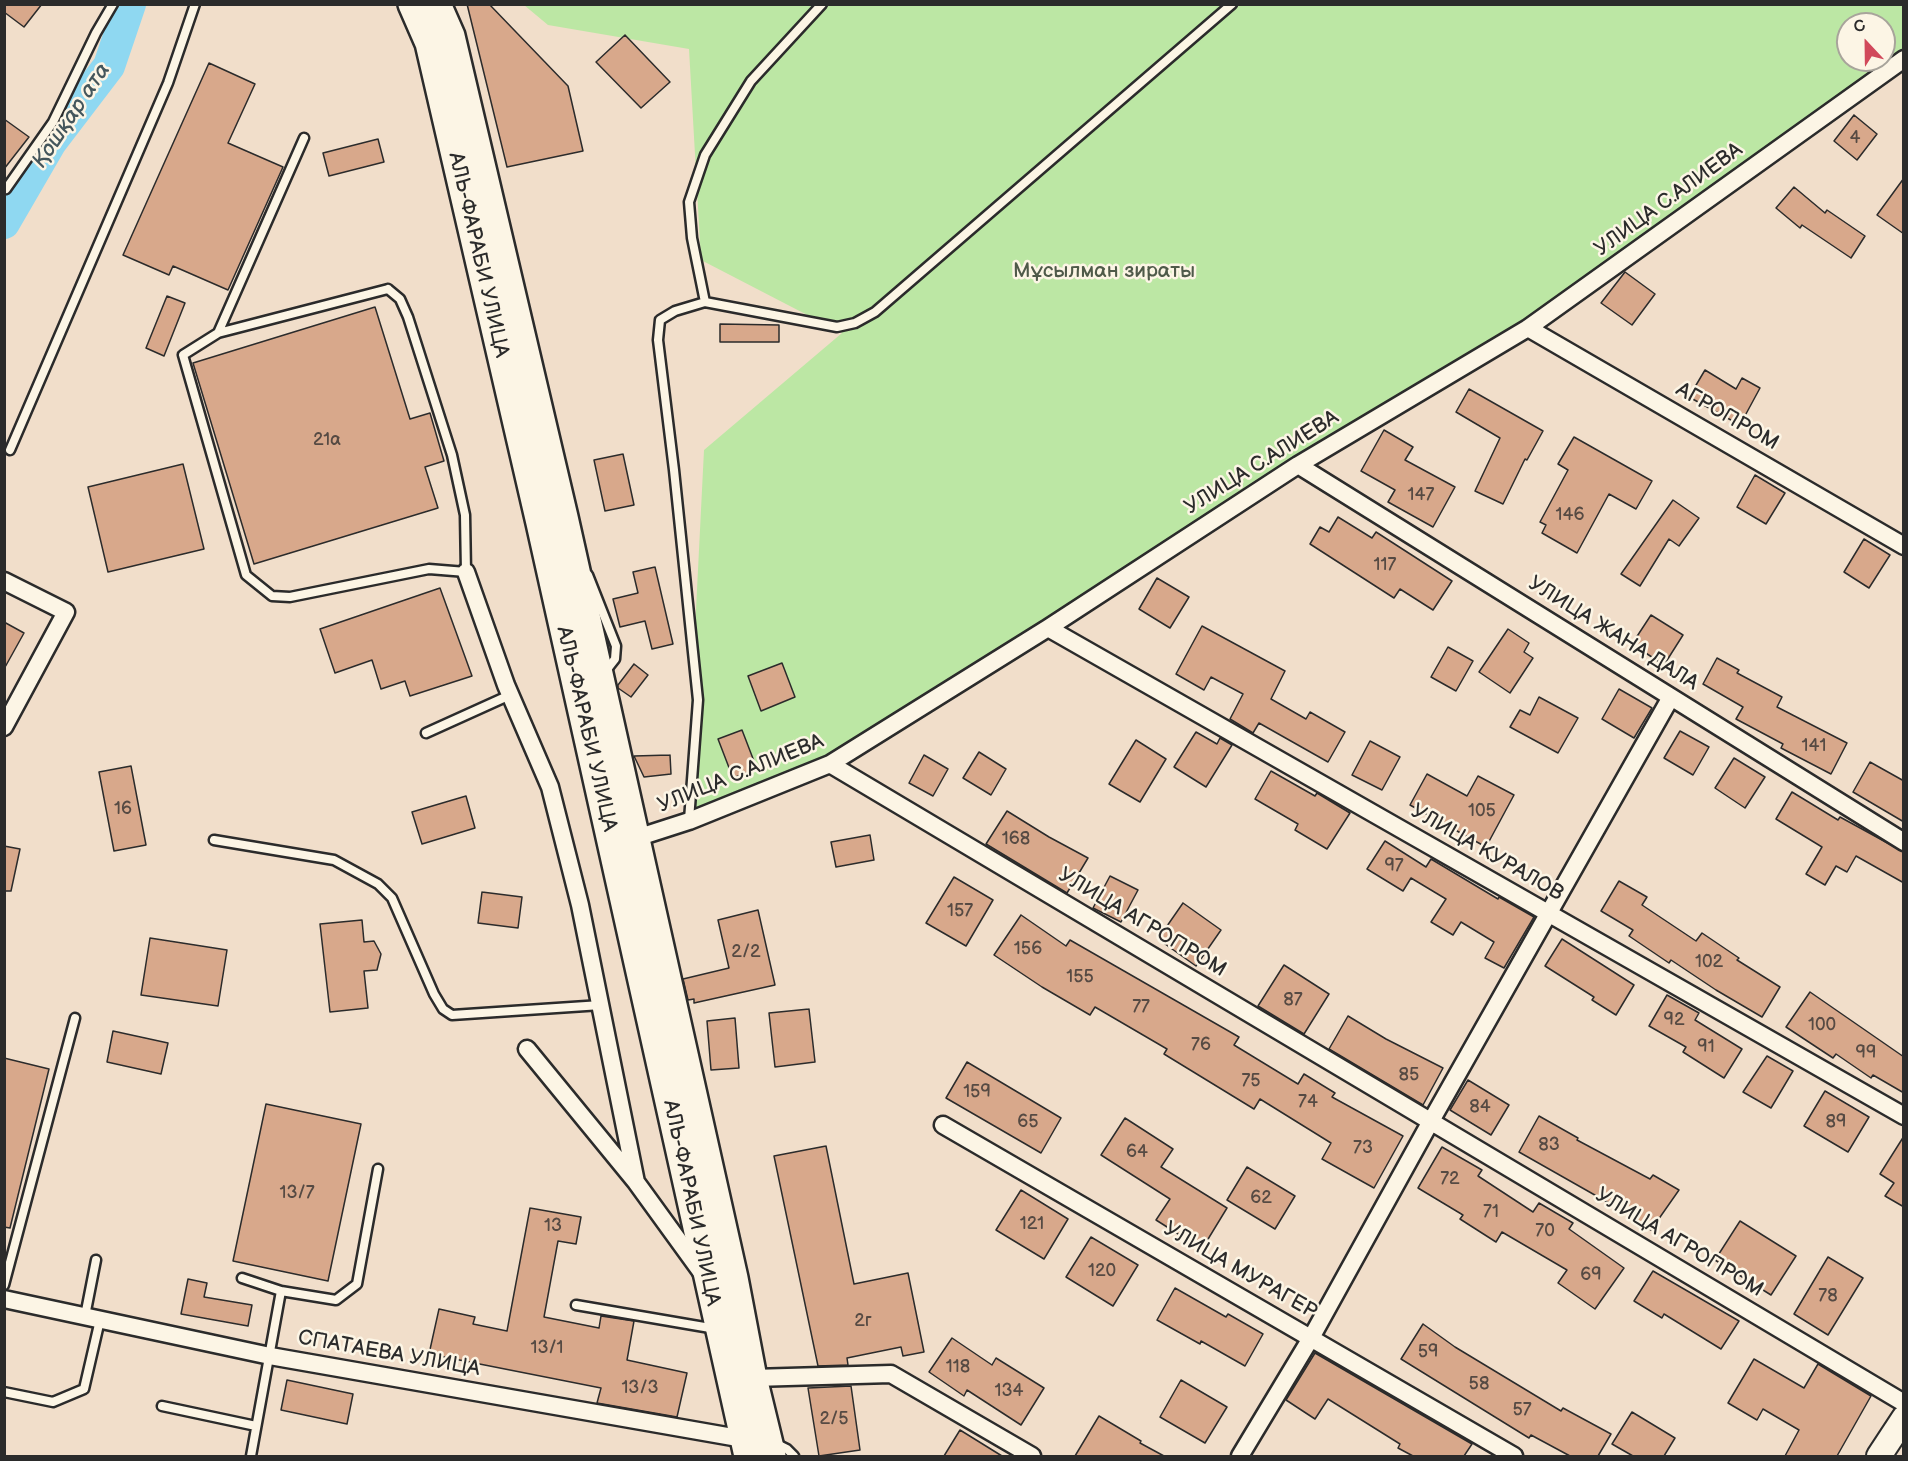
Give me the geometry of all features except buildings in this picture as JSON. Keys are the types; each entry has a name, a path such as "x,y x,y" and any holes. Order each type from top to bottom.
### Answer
{"main road":[{"name":"АЛЬ-ФАРАБИ УЛИЦА","path":"412,4 429,44 734,1278 753,1378 758,1448"},
{"name":"АЛЬ-ФАРАБИ УЛИЦА","path":"437,4 451,36 601,678 625,842 708,1280 719,1329 758,1448"},
{"path":"1879,1456 1904,1418"}],"street":[{"name":"УЛИЦА С.АЛИЕВА","path":"625,842 689,821 830,764 1048,628 1298,465 1528,328 1904,59"},
{"name":"АГРОПРОМ","path":"1528,328 1904,546"},
{"name":"УЛИЦА ЖАНА ДАЛА","path":"1298,465 1904,842"},
{"path":"466,572 510,695 550,787 580,905 636,1182"},
{"path":"4,581 66,612 4,727"},
{"name":"УЛИЦА КУРАЛОВ","path":"1048,628 1904,1116"},
{"path":"1239,1456 1311,1338 1547,913 1671,696"},
{"name":"УЛИЦА АГРОПРОМ","path":"830,764 1904,1403"},
{"path":"526,1049 636,1182 708,1280"},
{"name":"УЛИЦА МУРАГЕР","path":"943,1125 1514,1456"},
{"name":"СПАТАЕВА УЛИЦА","path":"4,1299 270,1356 758,1448"},
{"path":"753,1378 891,1374 1032,1456"}],"lane":[{"path":"6,189 53,122 96,33 113,4"},
{"path":"10,450 168,83 195,4"},
{"path":"705,302 692,238 689,202 705,155 751,81 822,4"},
{"path":"689,821 698,700 658,340 660,320 675,311 705,302 837,327 855,323 875,312 1232,4"},
{"path":"218,333 304,138"},
{"path":"388,290 400,299 408,317 452,455 465,515 466,572 429,569 290,597 272,596 246,575 183,355 218,333 388,290"},
{"path":"426,734 510,695"},
{"path":"214,840 334,860 378,884 392,898 434,994 443,1009 452,1016 601,1005"},
{"path":"4,1285 75,1018"},
{"path":"242,1278 281,1291 336,1300 357,1284 378,1169"},
{"path":"4,1392 52,1402 84,1389 93,1318 96,1260"},
{"path":"251,1456 281,1291"},
{"path":"576,1305 719,1329"},
{"path":"162,1406 256,1426"},
{"path":"758,1448 787,1449 794,1456"}],"green space":[{"name":"Мұсылман зираты","path":"1903,4 1904,59 1896,65 1896,12 1836,12 1836,72 1886,72 1528,328 830,764 685,829 704,450 842,333 701,260 689,49 548,25 524,5"}],"waterway":[{"name":"Қошқар ата","path":"4,223 51,142 109,66 130,4"}]}
